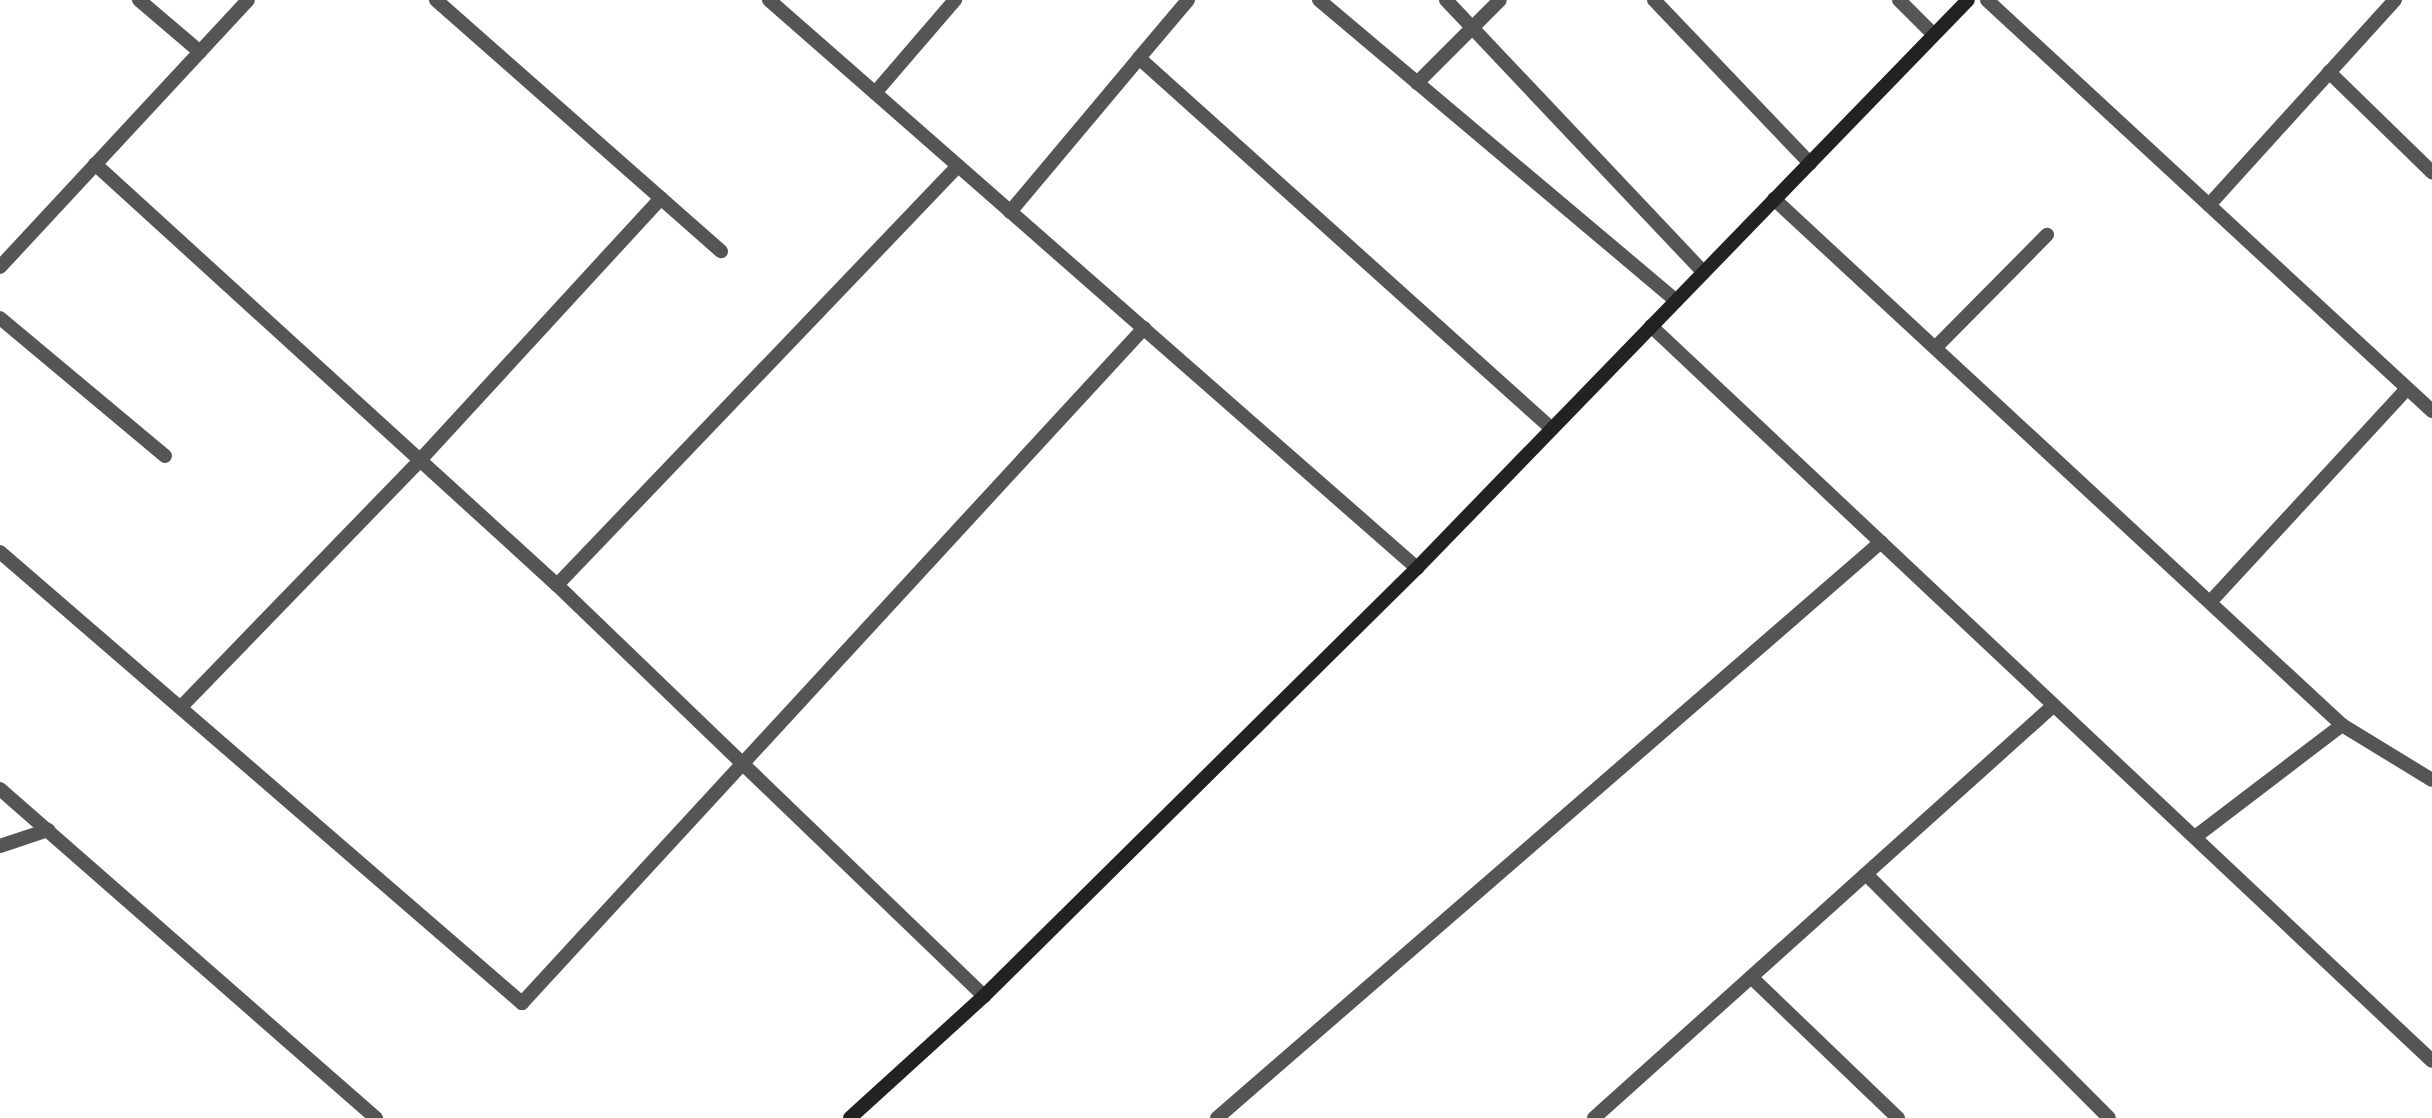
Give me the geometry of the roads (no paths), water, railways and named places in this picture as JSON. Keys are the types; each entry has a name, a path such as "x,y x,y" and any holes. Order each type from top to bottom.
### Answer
{"street":[{"path":"139,0 200,52"},
{"path":"0,267 248,0"},
{"path":"436,0 721,251"},
{"path":"769,0 1417,568"},
{"path":"875,93 955,0"},
{"path":"1010,212 1188,0"},
{"path":"1319,0 1676,301"},
{"path":"1446,0 1703,272"},
{"path":"1417,83 1500,0"},
{"path":"1654,0 1810,163"},
{"path":"1899,0 1934,35"},
{"path":"850,1118 984,996 1417,568 1968,0"},
{"path":"1987,0 2432,411"},
{"path":"2209,205 2395,0"},
{"path":"1139,58 1552,429"},
{"path":"2329,72 2432,172"},
{"path":"95,164 422,458 557,585 740,766 984,996"},
{"path":"557,585 958,166"},
{"path":"181,707 422,458 662,198"},
{"path":"1774,199 2211,600 2342,725 2432,780"},
{"path":"1936,347 2048,234"},
{"path":"0,318 165,456"},
{"path":"1651,326 2432,1060"},
{"path":"0,552 522,1003 1144,328"},
{"path":"2211,600 2407,389"},
{"path":"1217,1118 1881,542"},
{"path":"1594,1118 2054,705"},
{"path":"2195,838 2342,725"},
{"path":"0,789 376,1118"},
{"path":"0,846 48,830"},
{"path":"1866,874 2109,1118"},
{"path":"1751,977 1898,1118"}]}
